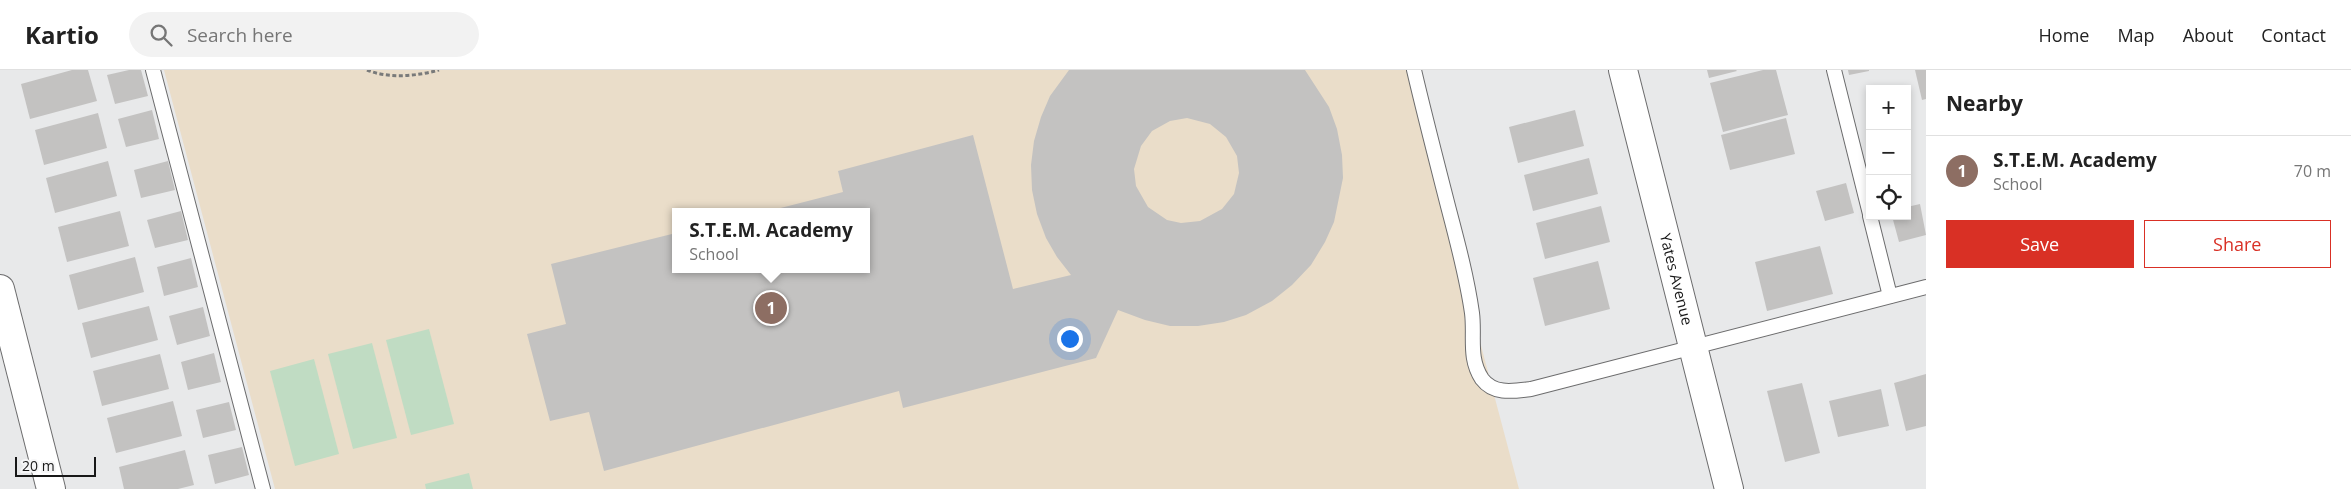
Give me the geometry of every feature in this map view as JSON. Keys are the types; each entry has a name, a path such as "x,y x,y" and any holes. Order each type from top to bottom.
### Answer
{"street":[{"name":"Yates Avenue","path":"1623,70 1729,489"},
{"path":"0,289 51,489"}],"lane":[{"path":"153,70 263,489"},
{"path":"1414,70 1464,269 1472,315 1472,352 1475,366 1483,380 1494,389 1508,392 1531,389 1926,287"},
{"path":"1834,70 1866,199"},
{"path":"1871,220 1890,296"}],"path":[{"path":"367,70 376,74 402,76 439,70"}],"shaded area":[{"path":"164,70 1408,70 1519,489 275,489"}],"green space":[{"path":"429,329 454,424 411,435 386,340"},
{"path":"372,343 397,438 353,449 328,354"},
{"path":"314,359 339,454 295,466 270,371"},
{"path":"469,473 473,489 426,489 425,484"}],"building":[{"path":"72,70 88,70 97,101 30,119 21,84"},
{"path":"129,70 141,70 148,96 115,104 107,75"},
{"path":"1069,70 1305,70 1329,107 1337,129 1342,155 1343,178 1334,222 1311,265 1292,285 1272,301 1246,315 1224,322 1198,326 1170,326 1145,320 1118,310 1096,358 903,408 899,391 604,471 589,412 550,421 527,334 566,324 551,264 672,234 672,273 870,273 870,208 781,208 843,192 838,171 973,135 1013,289 1071,275 1057,257 1046,238 1037,214 1032,190 1031,165 1034,141 1050,96","holes":["1187,118 1210,124 1226,137 1237,156 1239,173 1234,194 1222,209 1200,221 1181,223 1167,220 1148,207 1136,186 1134,169 1141,146 1152,131 1170,121"]},
{"path":"1707,70 1736,70 1737,71 1709,78"},
{"path":"1763,70 1776,70 1788,115 1723,132 1710,83"},
{"path":"1848,70 1869,70 1869,71 1849,75"},
{"path":"1915,70 1926,70 1926,99 1922,100"},
{"path":"152,110 159,139 126,147 118,119"},
{"path":"1575,110 1584,146 1518,163 1509,127"},
{"path":"98,113 107,148 44,165 35,130"},
{"path":"1786,118 1795,154 1730,170 1721,135"},
{"path":"1589,158 1598,194 1533,211 1524,175"},
{"path":"108,161 117,196 55,213 46,178"},
{"path":"168,161 175,190 141,198 134,170"},
{"path":"1846,183 1854,213 1825,221 1816,191"},
{"path":"1920,204 1926,235 1899,242 1893,220 1911,220 1911,206"},
{"path":"1601,206 1610,242 1545,259 1536,223"},
{"path":"120,211 129,246 67,262 58,227"},
{"path":"181,211 188,240 155,248 147,220"},
{"path":"1820,246 1833,294 1767,311 1755,262"},
{"path":"135,257 144,292 78,310 69,275"},
{"path":"191,258 198,287 164,296 157,267"},
{"path":"1598,261 1610,309 1545,326 1533,278"},
{"path":"149,306 158,340 91,358 82,323"},
{"path":"203,307 210,336 177,345 169,316"},
{"path":"214,353 221,382 188,390 181,362"},
{"path":"160,354 169,389 102,406 93,371"},
{"path":"1926,374 1926,426 1906,431 1894,383"},
{"path":"1802,383 1820,453 1785,462 1767,391"},
{"path":"1881,389 1889,426 1838,437 1829,401"},
{"path":"173,401 182,436 116,453 107,418"},
{"path":"229,402 236,430 203,438 196,410"},
{"path":"242,447 249,475 215,484 208,455"},
{"path":"185,450 194,485 178,489 124,489 119,467"}],"place":[{"name":"S.T.E.M. Academy","path":"771,308"}]}
